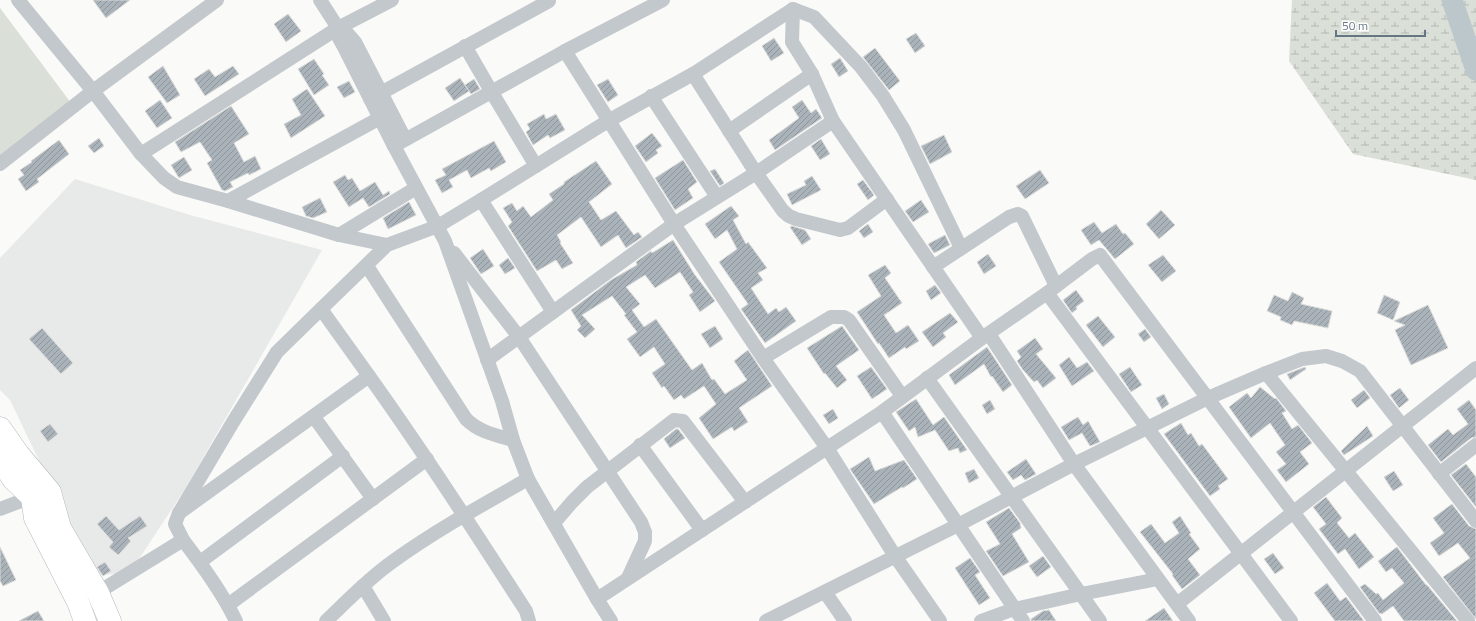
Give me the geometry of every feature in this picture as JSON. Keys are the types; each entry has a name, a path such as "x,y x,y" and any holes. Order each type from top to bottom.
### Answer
{"main road":[{"path":"0,428 19,455 98,594 110,621"},
{"path":"0,458 14,479 41,494"},
{"path":"41,494 35,518 81,612"}],"street":[{"path":"18,0 93,91 141,154 155,170 177,187 339,235 387,245"},
{"path":"0,164 93,91 217,0"},
{"path":"320,0 338,28 339,38 344,47 376,96 400,142 416,188 445,241 502,401 513,440 528,480 611,621"},
{"path":"141,154 338,28 392,0"},
{"path":"400,142 565,51 663,0"},
{"path":"376,96 549,1"},
{"path":"236,621 228,605 200,562 183,540 175,524 178,513 277,352 387,245 438,226 608,121 693,74 793,9"},
{"path":"793,9 792,42 812,74 833,121 932,267 985,336 1074,464 1189,621"},
{"path":"793,9 814,17 861,67 883,96 904,130 961,248"},
{"path":"465,46 536,166"},
{"path":"565,51 674,224 764,358 827,448 895,556 940,621"},
{"path":"693,74 756,173 789,216 840,230 848,228 887,199"},
{"path":"729,131 812,74"},
{"path":"376,96 380,118 400,142"},
{"path":"651,96 717,197"},
{"path":"228,201 380,118"},
{"path":"487,360 674,224 756,173 833,121"},
{"path":"339,235 416,188"},
{"path":"481,200 553,312"},
{"path":"932,267 1010,217 1018,214 1022,216 1051,290 1148,428 1291,621"},
{"path":"445,241 519,337 641,522 646,532 645,541 628,579"},
{"path":"597,599 882,412 985,336 1051,290 1092,259 1100,255 1375,621"},
{"path":"367,266 466,419 474,427 513,440"},
{"path":"321,309 427,458 526,611 530,621"},
{"path":"764,358 831,317 844,317 849,320 902,396"},
{"path":"775,619 1074,464 1208,398 1302,359 1326,356 1342,361 1360,371 1476,521"},
{"path":"1177,604 1476,368"},
{"path":"1266,373 1468,621"},
{"path":"178,513 314,417 369,376"},
{"path":"928,378 1100,621"},
{"path":"882,412 1022,621"},
{"path":"314,417 373,499"},
{"path":"554,522 572,502 608,471 674,420 684,421 745,502"},
{"path":"640,445 702,530"},
{"path":"1439,474 1476,445"},
{"path":"200,562 343,456"},
{"path":"228,605 427,458"},
{"path":"326,621 363,586 392,562 464,515 528,480"},
{"path":"0,509 41,494"},
{"path":"81,612 98,594 183,540"},
{"path":"981,621 1014,609 1158,579"},
{"path":"363,586 384,621"},
{"path":"825,592 845,621"}],"shaded area":[{"path":"75,179 190,215 322,250 185,489 139,559 117,574 94,575 10,400 0,390 0,258"}],"green space":[{"path":"1292,0 1476,0 1476,180 1353,154 1289,61"},
{"path":"0,8 74,107 0,162"}],"building":[{"path":"93,0 130,0 106,18"},
{"path":"288,14 301,31 286,42 274,24"},
{"path":"916,33 925,46 915,53 906,39"},
{"path":"774,38 784,53 771,61 762,46"},
{"path":"875,48 900,81 889,90 863,57"},
{"path":"840,58 848,71 839,77 831,64"},
{"path":"314,59 329,85 314,95 298,69"},
{"path":"163,66 180,95 167,103 148,77"},
{"path":"233,66 239,74 205,96 194,79 209,69 215,77"},
{"path":"460,78 469,91 454,101 445,88"},
{"path":"474,79 480,89 471,94 465,85"},
{"path":"608,79 618,95 608,102 597,85"},
{"path":"349,81 355,92 344,98 337,87"},
{"path":"307,89 325,116 291,138 284,124 301,115 292,99"},
{"path":"160,100 172,118 157,128 145,111"},
{"path":"802,100 811,113 816,109 822,118 775,150 769,140 799,118 792,107"},
{"path":"231,106 249,134 234,143 244,162 255,156 261,169 249,175 248,173 230,182 233,187 225,191 222,190 207,163 212,160 200,142 181,152 175,142"},
{"path":"544,114 546,119 556,114 565,130 550,138 548,135 533,145 526,132 530,129 527,124"},
{"path":"652,133 662,146 656,150 658,153 646,162 635,146"},
{"path":"944,135 952,152 930,164 921,146"},
{"path":"99,138 104,146 94,153 88,146"},
{"path":"821,139 830,154 820,160 811,146"},
{"path":"59,140 69,154 37,179 39,182 26,191 18,179 24,175 20,170"},
{"path":"494,141 506,162 491,171 489,168 471,178 467,170 449,180 453,187 442,193 435,180 446,175 442,169"},
{"path":"184,157 192,170 179,178 171,165"},
{"path":"683,160 697,182 688,189 693,198 675,210 655,178"},
{"path":"596,161 612,184 589,202 601,220 616,211 634,235 638,232 642,237 626,248 618,235 601,247 581,217 557,235 561,242 560,243 573,263 562,269 556,260 537,271 508,226 512,222 503,208 512,203 517,211 523,206 531,217 553,200 549,194 564,184 564,182"},
{"path":"715,169 724,183 720,186 710,171"},
{"path":"1040,170 1049,183 1025,199 1016,186"},
{"path":"345,175 348,180 352,178 360,191 375,182 383,195 389,191 390,194 369,207 363,198 349,207 333,182"},
{"path":"812,176 821,190 792,205 787,194 806,185 804,181"},
{"path":"863,180 874,195 868,200 857,184"},
{"path":"320,198 327,212 313,218 306,216 302,207"},
{"path":"921,200 929,212 913,222 905,211"},
{"path":"409,202 416,215 388,229 383,218"},
{"path":"731,206 739,216 733,220 746,244 748,242 767,268 758,273 763,280 751,288 768,314 776,308 779,312 786,307 796,321 765,343 741,309 748,304 719,262 737,249 727,230 715,239 705,224"},
{"path":"1161,210 1175,225 1159,239 1146,224"},
{"path":"1094,222 1102,233 1116,224 1123,234 1125,233 1134,244 1115,259 1099,240 1091,245 1081,230"},
{"path":"868,224 873,232 864,238 859,231"},
{"path":"792,226 805,230 811,239 802,245 790,227"},
{"path":"945,235 950,245 934,253 928,244"},
{"path":"673,240 695,275 715,301 700,312 689,295 693,292 680,272 655,288 645,275 626,287 640,304 632,310 644,327 656,319 692,370 702,363 712,380 714,379 725,394 747,380 734,361 748,350 772,386 739,408 748,422 734,431 732,427 713,439 699,418 716,404 704,386 684,399 681,395 674,400 664,386 662,388 652,373 665,364 654,347 640,357 627,339 637,332 624,315 626,314 612,296 582,315 595,329 585,338 577,330 581,326 571,310 611,280 637,265 636,262 651,251 652,253"},
{"path":"483,249 494,266 481,274 470,258"},
{"path":"988,254 996,266 984,274 977,262"},
{"path":"1163,255 1176,271 1162,282 1148,265"},
{"path":"508,258 515,268 505,274 499,265"},
{"path":"885,265 891,273 885,278 902,303 884,315 896,333 908,325 919,341 906,349 905,347 889,358 857,312 881,296 868,275"},
{"path":"935,285 941,293 931,300 926,291"},
{"path":"1076,290 1084,301 1076,307 1077,309 1072,313 1063,300"},
{"path":"1292,292 1304,298 1301,304 1332,311 1328,328 1294,321 1292,325 1280,320 1281,317 1267,311 1274,295 1288,301"},
{"path":"1384,295 1400,302 1393,320 1377,313"},
{"path":"1428,305 1448,348 1411,365 1395,330 1405,325 1394,321"},
{"path":"950,313 958,322 943,333 946,337 933,347 922,332"},
{"path":"1098,316 1115,337 1103,347 1086,325"},
{"path":"715,326 723,339 710,348 701,334"},
{"path":"842,326 859,350 836,366 847,380 837,388 825,373 824,374 807,348"},
{"path":"42,328 73,363 61,374 29,339"},
{"path":"1145,329 1151,337 1144,342 1138,334"},
{"path":"1035,338 1043,349 1036,354 1056,378 1043,388 1037,380 1034,382 1017,361 1021,357 1017,351"},
{"path":"987,347 1012,385 1003,392 992,376 991,377 984,364 955,385 949,375"},
{"path":"1069,357 1077,368 1087,362 1094,371 1072,386 1059,365"},
{"path":"871,367 887,389 872,399 857,376"},
{"path":"1130,367 1142,385 1131,392 1119,374"},
{"path":"1305,367 1306,369 1290,380 1287,374"},
{"path":"1260,387 1275,399 1276,398 1286,411 1282,413 1292,429 1298,425 1312,443 1300,452 1309,464 1286,482 1277,470 1286,464 1276,452 1285,445 1270,423 1251,438 1229,407 1247,393 1251,398"},
{"path":"1400,388 1409,400 1399,408 1390,395"},
{"path":"1364,390 1370,398 1357,408 1351,400"},
{"path":"1164,394 1169,404 1162,409 1156,398"},
{"path":"916,399 933,425 944,417 967,450 960,453 958,448 949,451 935,430 918,437 915,427 909,431 896,412"},
{"path":"990,400 995,409 987,414 982,405"},
{"path":"1469,400 1476,410 1476,437 1471,438 1441,462 1428,445 1448,429 1453,435 1468,424 1457,409"},
{"path":"833,409 838,418 829,424 823,415"},
{"path":"1078,417 1083,425 1088,421 1100,442 1090,446 1082,433 1069,440 1061,427"},
{"path":"1181,423 1188,435 1191,433 1199,446 1202,444 1228,479 1218,486 1220,489 1210,496 1164,434"},
{"path":"50,424 58,434 48,442 40,431"},
{"path":"1367,426 1373,436 1344,455 1341,451"},
{"path":"678,429 685,438 670,448 664,439"},
{"path":"869,457 875,471 904,460 917,479 874,504 850,469"},
{"path":"1026,459 1036,474 1025,480 1021,475 1013,480 1007,472"},
{"path":"1466,464 1476,477 1476,507 1451,475"},
{"path":"974,469 979,478 969,483 965,473"},
{"path":"1394,471 1403,485 1393,491 1384,477"},
{"path":"1326,497 1342,518 1337,523 1349,538 1355,533 1374,557 1359,569 1345,549 1338,554 1319,529 1326,524 1313,507"},
{"path":"1452,504 1469,526 1476,529 1476,619 1443,577 1470,558 1458,543 1439,556 1430,543 1444,533 1433,518"},
{"path":"1009,508 1020,523 1021,528 1012,534 1029,562 1003,576 986,551 1000,544 986,522"},
{"path":"106,516 119,530 140,516 147,526 128,538 131,541 118,555 109,547 113,542 97,524"},
{"path":"1180,516 1191,533 1189,534 1200,549 1188,559 1200,575 1182,589 1172,575 1173,574 1140,532 1151,524 1165,543 1179,533 1172,522"},
{"path":"0,547 16,580 3,586 0,581"},
{"path":"1397,547 1426,585 1457,621 1404,621 1393,606 1382,614 1379,613 1360,587 1365,584 1376,594 1378,593 1383,600 1404,583 1392,568 1386,572 1378,561"},
{"path":"1273,553 1284,568 1275,574 1264,559"},
{"path":"1043,556 1051,567 1037,577 1029,566"},
{"path":"970,558 980,572 975,575 990,598 979,605 955,568"},
{"path":"105,562 111,571 103,576 97,567"},
{"path":"1327,583 1340,601 1346,597 1364,621 1335,621 1314,593"},
{"path":"1164,608 1173,621 1145,621"},
{"path":"1049,610 1056,621 1031,621 1031,619 1043,611"},
{"path":"38,611 44,621 19,621"}],"waterway":[{"path":"1452,0 1476,70"}]}
